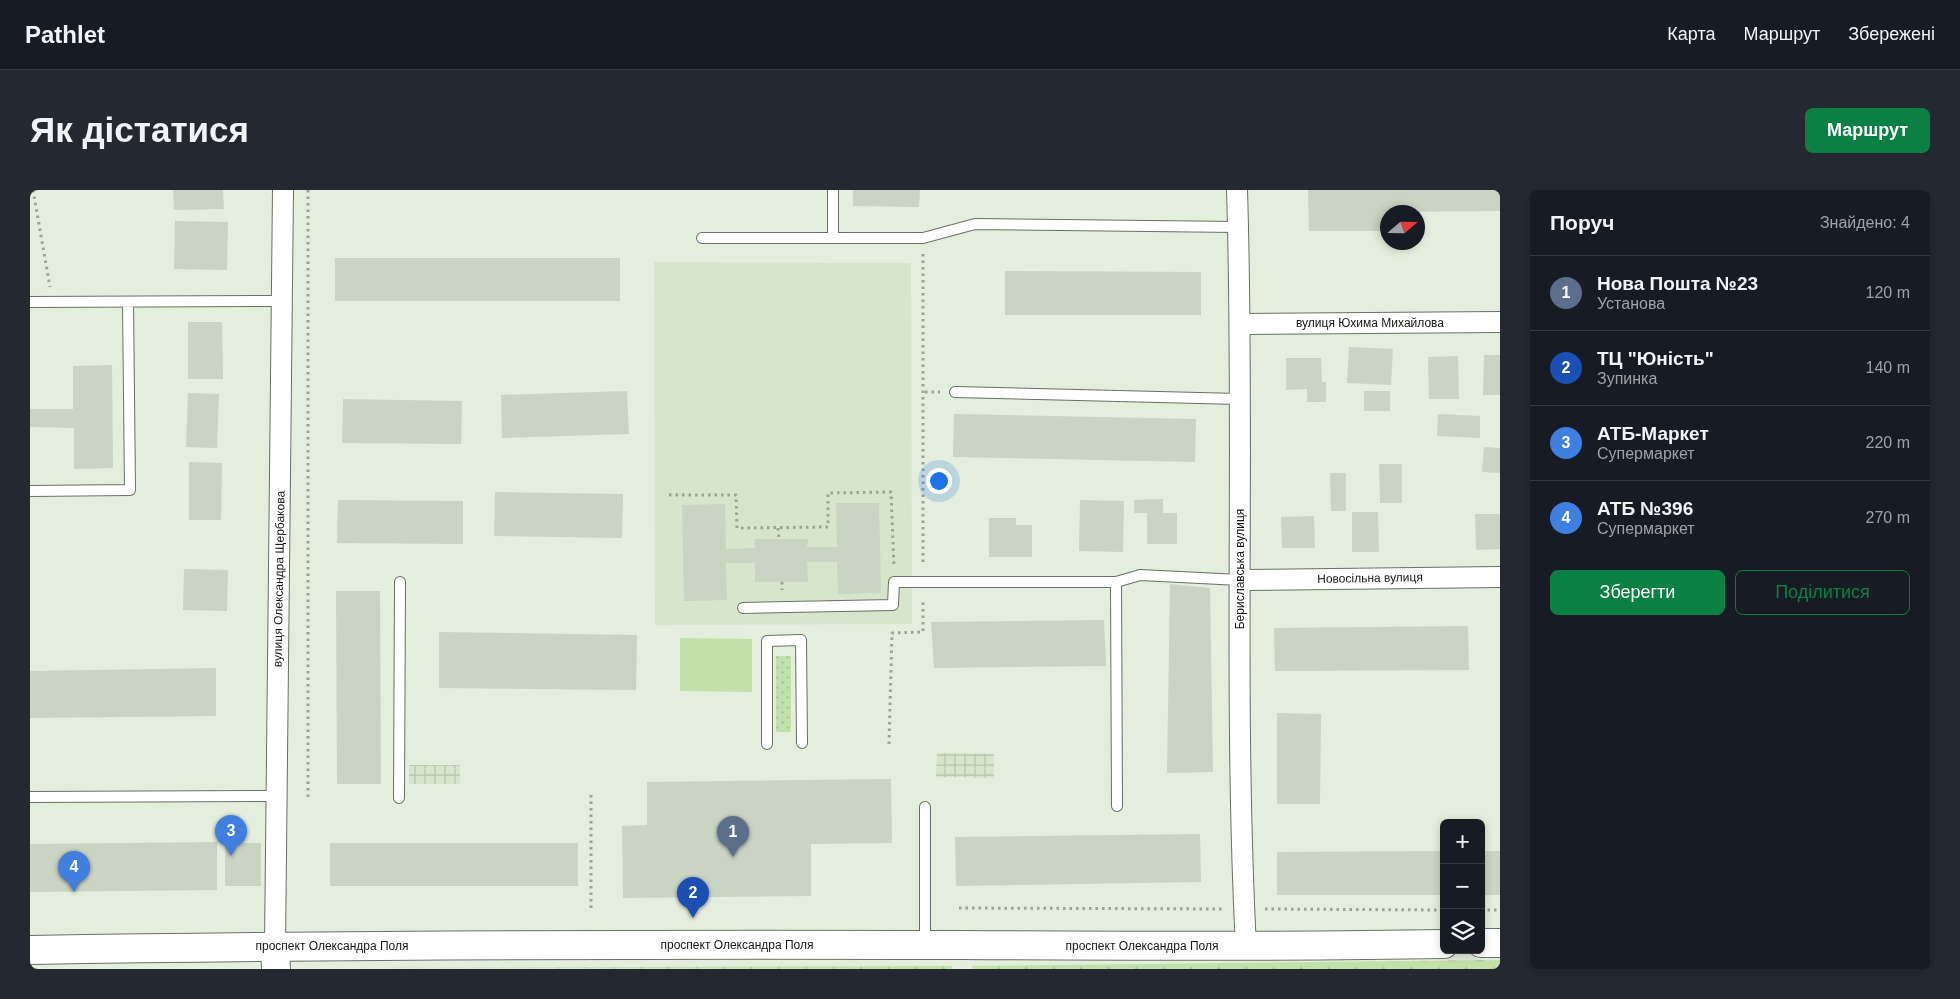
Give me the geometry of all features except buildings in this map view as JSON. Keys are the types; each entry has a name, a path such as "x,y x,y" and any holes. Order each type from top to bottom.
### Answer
{"main road":[{"path":"1485,943 1500,943"},
{"name":"проспект Олександра Поля","path":"30,950 276,958 925,945 1246,947 1440,944"}],"street":[{"name":"вулиця Олександра Щербакова","path":"276,958 283,190"},
{"name":"Бериславська вулиця","path":"1237,190 1241,324 1240,580 1246,947"},
{"name":"вулиця Юхима Михайлова","path":"1241,324 1500,322"},
{"name":"Новосільна вулиця","path":"1240,580 1500,577"}],"lane":[{"path":"833,190 833,238"},
{"path":"702,238 923,238 975,224 1238,227"},
{"path":"30,302 282,301"},
{"path":"30,491 130,490 128,302"},
{"path":"956,392 1240,399"},
{"path":"743,608 893,605 894,582 1116,582 1140,575 1240,580"},
{"path":"399,798 400,582"},
{"path":"1116,582 1117,806"},
{"path":"767,744 767,641 783,640 801,640 802,743"},
{"path":"30,797 277,796"},
{"path":"925,807 925,945"}],"path":[{"path":"33,190 52,302"},
{"path":"308,190 308,797"},
{"path":"889,744 892,633 923,632 923,238"},
{"path":"669,495 736,495 737,528 778,528 828,527 828,493 891,492 894,582"},
{"path":"778,528 778,539"},
{"path":"591,796 592,910"},
{"path":"959,908 1440,910"},
{"path":"1485,910 1500,910"}],"shaded area":[{"path":"654,262 911,263 912,624 655,625"},
{"path":"937,753 994,754 994,778 936,777"},
{"path":"409,765 460,765 460,784 409,784"}],"green space":[{"path":"680,638 752,639 752,692 680,691"},
{"path":"776,656 791,656 791,732 776,732"},
{"path":"1500,960 1500,969 973,969 972,966"},
{"path":"952,966 952,969 333,968"}],"place":[{"name":"АТБ-Маркет","path":"231,856"},
{"name":"Нова Пошта №23","path":"733,857"},
{"name":"АТБ №396","path":"74,892"},
{"name":"ТЦ \"Юність\"","path":"693,918"}]}
